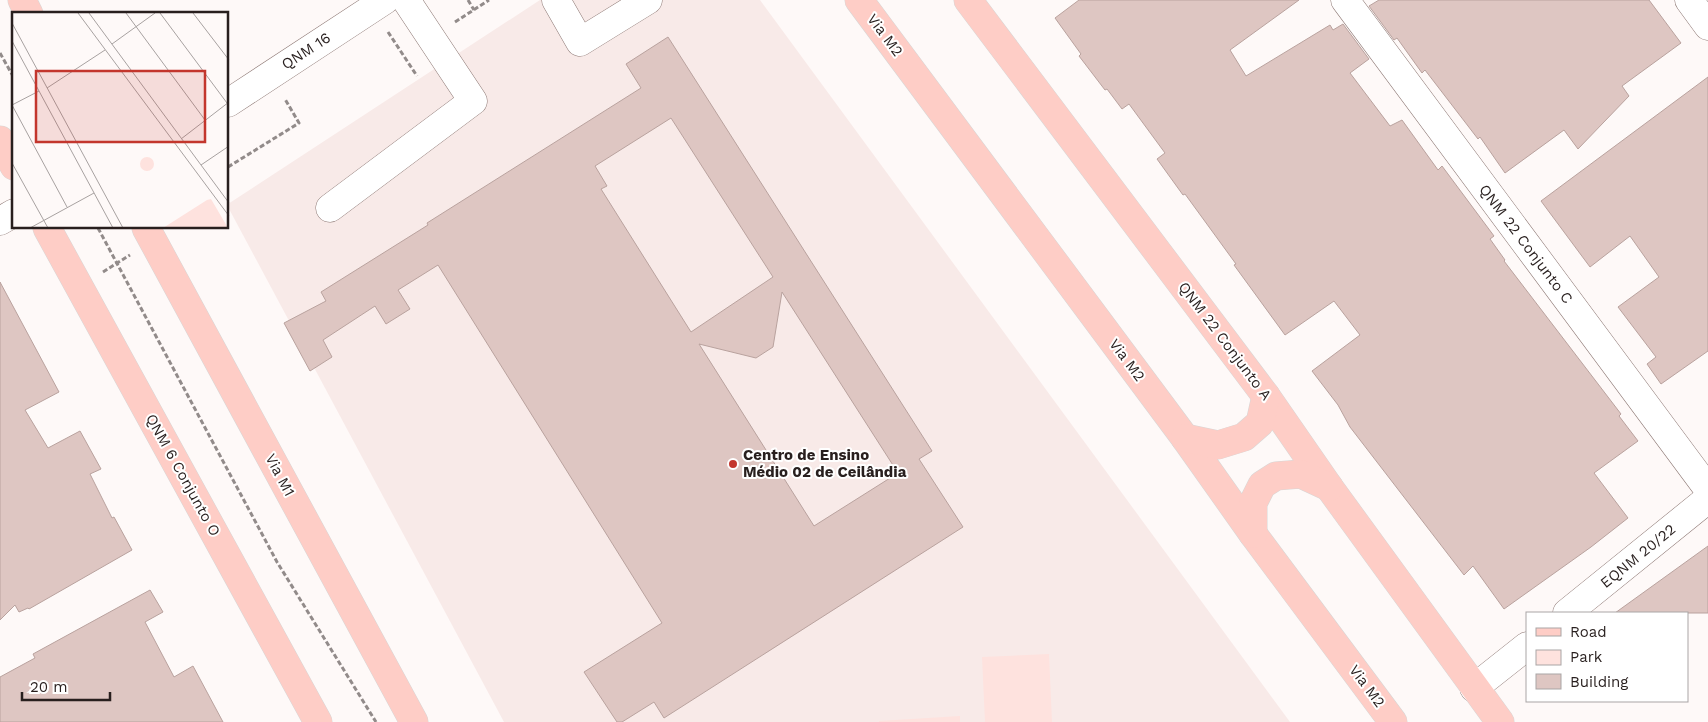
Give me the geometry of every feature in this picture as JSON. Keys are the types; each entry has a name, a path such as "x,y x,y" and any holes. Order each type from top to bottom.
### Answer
{"main road":[{"path":"22,0 29,12"},
{"name":"Via M2","path":"858,0 1185,438 1253,534 1393,722"},
{"name":"QNM 22 Conjunto A","path":"968,0 1266,396 1474,688"},
{"path":"0,140 12,162"},
{"name":"QNM 6 Conjunto O","path":"48,229 318,716"},
{"name":"Via M1","path":"147,229 414,722"},
{"path":"1185,438 1218,445 1244,437 1260,423 1266,396"},
{"path":"1253,534 1253,503 1262,485 1276,476 1301,474 1329,487"},
{"path":"1474,688 1500,722"}],"street":[{"name":"QNM 16","path":"229,102 384,0"},
{"path":"330,208 473,101 406,0"},
{"path":"556,0 580,42 648,0"},
{"name":"QNM 22 Conjunto C","path":"1345,0 1708,489"},
{"path":"1689,0 1708,26"},
{"path":"0,220 12,214"},
{"name":"EQNM 20/22","path":"1568,612 1708,498"},
{"path":"1474,688 1526,647"}],"path":[{"path":"468,0 474,10"},
{"path":"431,37 490,0"},
{"path":"385,29 417,76"},
{"path":"0,52 12,74"},
{"path":"229,166 299,123 281,93"},
{"path":"99,229 277,562 376,722"}],"shaded area":[{"name":"Centro de Ensino Médio 02 de Ceilândia","path":"540,0 760,0 1290,722 504,722 229,209 229,203"}],"green space":[{"path":"1049,654 1052,722 985,722 982,657"},
{"path":"960,716 960,722 879,722 879,721"}],"building":[{"path":"1079,0 1299,0 1230,50 1246,76 1330,25 1333,30 1343,24 1369,59 1350,73 1390,126 1402,120 1438,170 1442,166 1494,236 1490,239 1504,261 1621,414 1619,416 1638,441 1594,473 1628,518 1504,609 1473,566 1464,575 1350,427 1338,405 1312,371 1360,335 1334,301 1285,335 1234,265 1236,264 1157,159 1165,153 1129,104 1122,109 1107,89 1105,90 1079,56 1081,54 1055,18"},
{"path":"1379,0 1649,0 1681,43 1622,86 1629,96 1578,149 1564,130 1505,173 1480,137 1478,139 1425,70 1422,73 1397,38 1394,40 1369,6"},
{"path":"668,37 932,451 919,459 963,527 664,718 654,702 622,722 617,722 584,672 662,623 438,265 398,290 410,309 386,324 375,306 323,340 332,357 310,371 284,323 326,301 321,292 641,88 626,64","holes":["671,118 773,277 691,332 601,189 607,186 595,166","782,292 898,473 814,526 699,344 756,358 773,347"]},
{"path":"1708,77 1708,351 1661,384 1647,364 1656,357 1618,307 1659,277 1630,236 1590,267 1541,201"},
{"path":"0,282 59,392 25,410 48,448 80,431 101,469 90,474 112,518 114,517 132,550 29,609 19,612 15,605 0,620"},
{"path":"1708,546 1708,613 1616,612"},
{"path":"150,590 163,612 145,622 174,677 193,666 223,722 0,722 0,677 35,658 33,654"}],"place":[{"name":"Centro de Ensino Médio 02 de Ceilândia","path":"733,464"}]}
